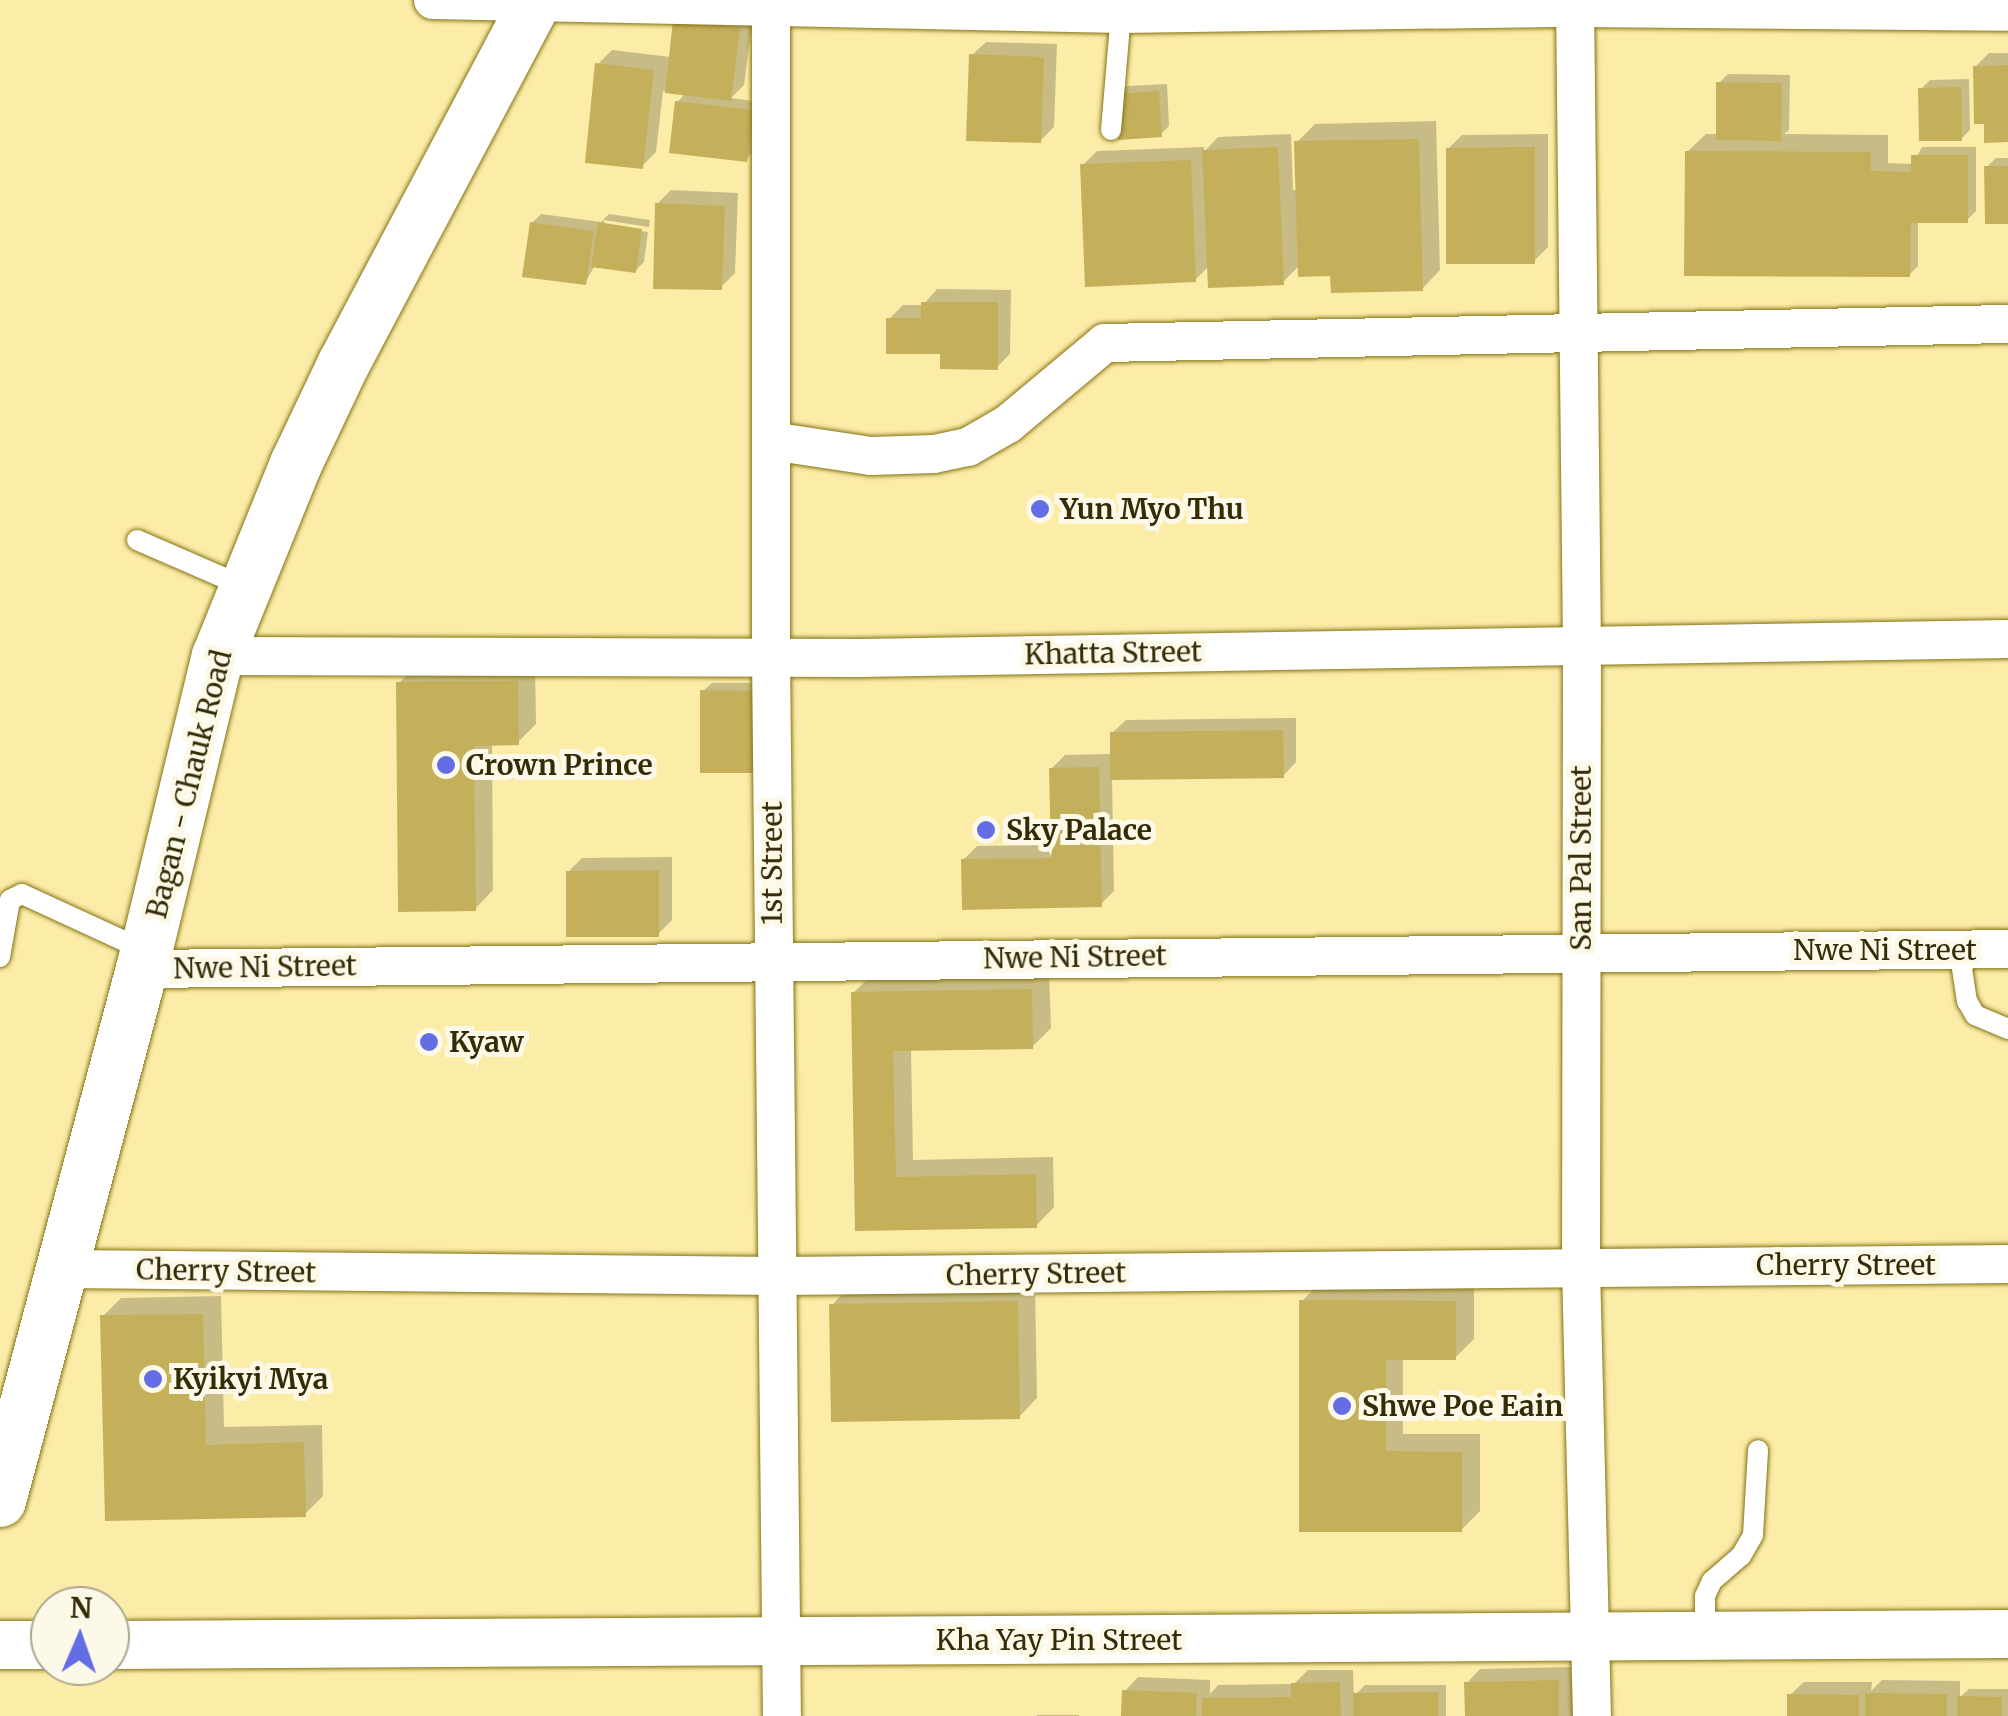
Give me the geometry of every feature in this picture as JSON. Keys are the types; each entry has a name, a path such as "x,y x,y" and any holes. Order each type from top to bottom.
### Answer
{"main road":[{"name":"Bagan - Chauk Road","path":"0,1501 144,960 218,656 296,464 534,3"}],"street":[{"path":"434,0 771,10 1122,14 1575,4 2008,12"},
{"name":"San Pal Street","path":"1575,4 1582,643 1580,1268 1592,1716"},
{"name":"1st Street","path":"771,10 771,655 782,1716"},
{"path":"771,442 871,456 934,454 968,447 1008,424 1091,350 1105,343 2008,324"},
{"name":"Khatta Street","path":"218,656 879,658 1582,643 2008,640"},
{"name":"Nwe Ni Street","path":"144,960 773,961 2008,948"},
{"name":"Cherry Street","path":"64,1269 779,1276 2008,1264"},
{"name":"Kha Yay Pin Street","path":"130,1644 2008,1634"},
{"path":"0,1645 30,1645"}],"lane":[{"path":"1111,130 1122,14"},
{"path":"136,540 246,588"},
{"path":"0,957 10,900 22,894 144,960"},
{"path":"1959,949 1967,1001 1975,1015 2008,1029"},
{"path":"1705,1638 1706,1596 1712,1581 1741,1556 1752,1535 1758,1450"}],"building":[{"path":"673,20 740,28 731,101 665,93"},
{"path":"969,54 1044,57 1041,143 966,141"},
{"path":"595,63 654,70 643,169 585,163"},
{"path":"2008,65 2008,142 1984,143 1984,124 1974,124 1973,66"},
{"path":"1716,82 1782,83 1781,141 1716,140"},
{"path":"1961,87 1962,141 1919,141 1918,88"},
{"path":"1159,91 1162,137 1118,140 1116,94"},
{"path":"675,101 753,110 747,162 669,153"},
{"path":"1419,139 1423,291 1331,293 1330,276 1298,277 1294,141"},
{"path":"1278,147 1284,285 1208,288 1202,150"},
{"path":"1535,147 1535,264 1446,264 1446,148"},
{"path":"1685,151 1871,152 1871,171 1911,172 1911,155 1968,155 1968,223 1911,223 1910,277 1684,276"},
{"path":"1191,160 1196,282 1085,287 1080,164"},
{"path":"1984,166 2008,166 2008,224 1985,224"},
{"path":"655,203 725,206 722,290 653,289"},
{"path":"530,222 594,231 586,285 522,277"},
{"path":"598,222 642,229 636,273 591,267"},
{"path":"921,302 998,302 998,370 940,369 940,354 886,354 886,318 921,318"},
{"path":"518,681 519,745 474,746 476,911 398,912 396,682"},
{"path":"700,690 753,691 753,773 700,773"},
{"path":"1283,730 1284,778 1110,780 1110,732"},
{"path":"1099,767 1102,907 962,910 961,859 1051,858 1049,768"},
{"path":"659,870 659,937 566,937 566,871"},
{"path":"1032,989 1033,1049 893,1051 896,1177 1036,1174 1037,1228 855,1231 851,992"},
{"name":"Shwe Poe Eain","path":"1299,1300 1456,1301 1456,1360 1386,1360 1386,1451 1462,1452 1462,1532 1299,1532"},
{"path":"1018,1301 1020,1419 831,1422 829,1304"},
{"name":"Kyikyi Mya","path":"203,1314 206,1445 304,1442 306,1517 105,1521 100,1315"},
{"path":"1559,1680 1559,1716 1465,1716 1464,1682"},
{"path":"1340,1682 1341,1716 1202,1716 1202,1698 1291,1697 1291,1683"},
{"path":"1122,1690 1197,1693 1196,1716 1121,1716"},
{"path":"1438,1692 1438,1716 1353,1716 1353,1693"},
{"path":"1865,1693 1947,1694 1947,1716 1865,1716"},
{"path":"1787,1694 1859,1695 1859,1716 1787,1716"},
{"path":"1957,1696 2002,1697 2002,1716 1957,1716"}],"place":[{"name":"Yun Myo Thu","path":"1040,509"},
{"name":"Crown Prince","path":"446,765"},
{"name":"Sky Palace","path":"986,830"},
{"name":"Kyaw","path":"429,1042"},
{"name":"Kyikyi Mya","path":"153,1379"},
{"name":"Shwe Poe Eain","path":"1342,1406"}]}
